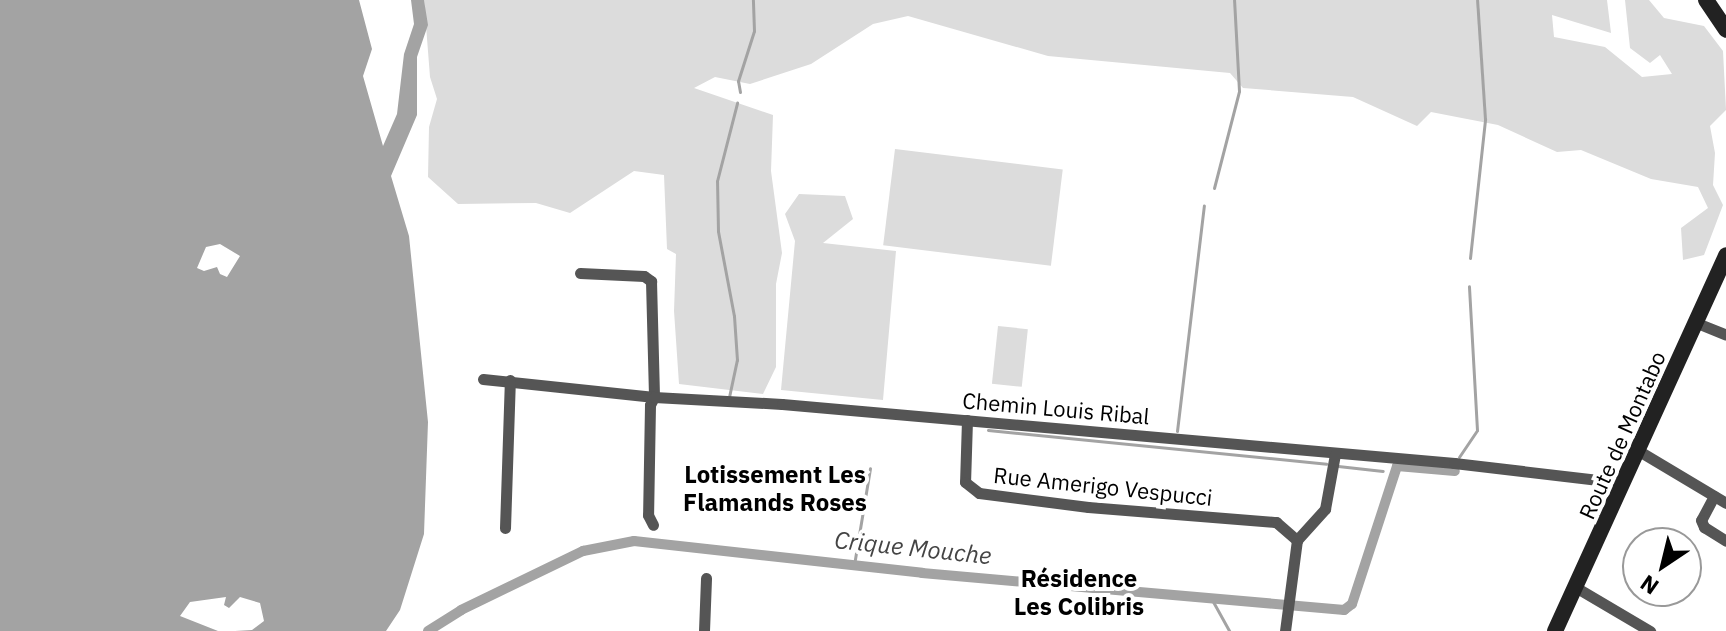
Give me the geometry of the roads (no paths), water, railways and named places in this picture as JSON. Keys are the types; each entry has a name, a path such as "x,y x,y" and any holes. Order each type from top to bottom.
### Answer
{"main road":[{"path":"1706,0 1726,30"},
{"name":"Route de Montabo","path":"1555,631 1726,255"}],"street":[{"path":"580,273 644,276 651,281 654,397 650,405 648,515 653,525"},
{"path":"1697,323 1726,335"},
{"name":"Chemin Louis Ribal","path":"483,379 654,397 967,420 1624,483"},
{"path":"505,528 510,380"},
{"name":"Rue Amerigo Vespucci","path":"967,420 965,482 979,493 1088,507 1276,522 1297,540"},
{"path":"1639,451 1726,503"},
{"path":"1285,631 1297,540 1325,509 1335,454"},
{"path":"1714,496 1701,520 1704,527 1726,541"},
{"path":"704,631 706,578"},
{"path":"1577,588 1650,631"}],"waterway":[{"path":"740,92 738,81 754,31 753,0"},
{"path":"1214,188 1239,91 1234,0"},
{"name":"Crique Mouche","path":"1470,258 1485,119 1477,0"},
{"path":"729,397 737,360 734,316 718,231 717,181 737,103"},
{"path":"1177,431 1204,206"},
{"name":"Crique Mouche","path":"1459,457 1477,430 1469,286"},
{"path":"988,430 1326,464"},
{"path":"1338,466 1383,471"},
{"name":"Crique Mouche","path":"428,631 461,610 583,551 634,541 922,573 1344,610 1352,604 1397,466 1455,471"},
{"path":"854,565 870,468"},
{"path":"1211,598 1229,631"}],"district":[{"name":"Lotissement Les Flamands Roses","path":"775,489"},
{"name":"Résidence Les Colibris","path":"1079,593"}]}
